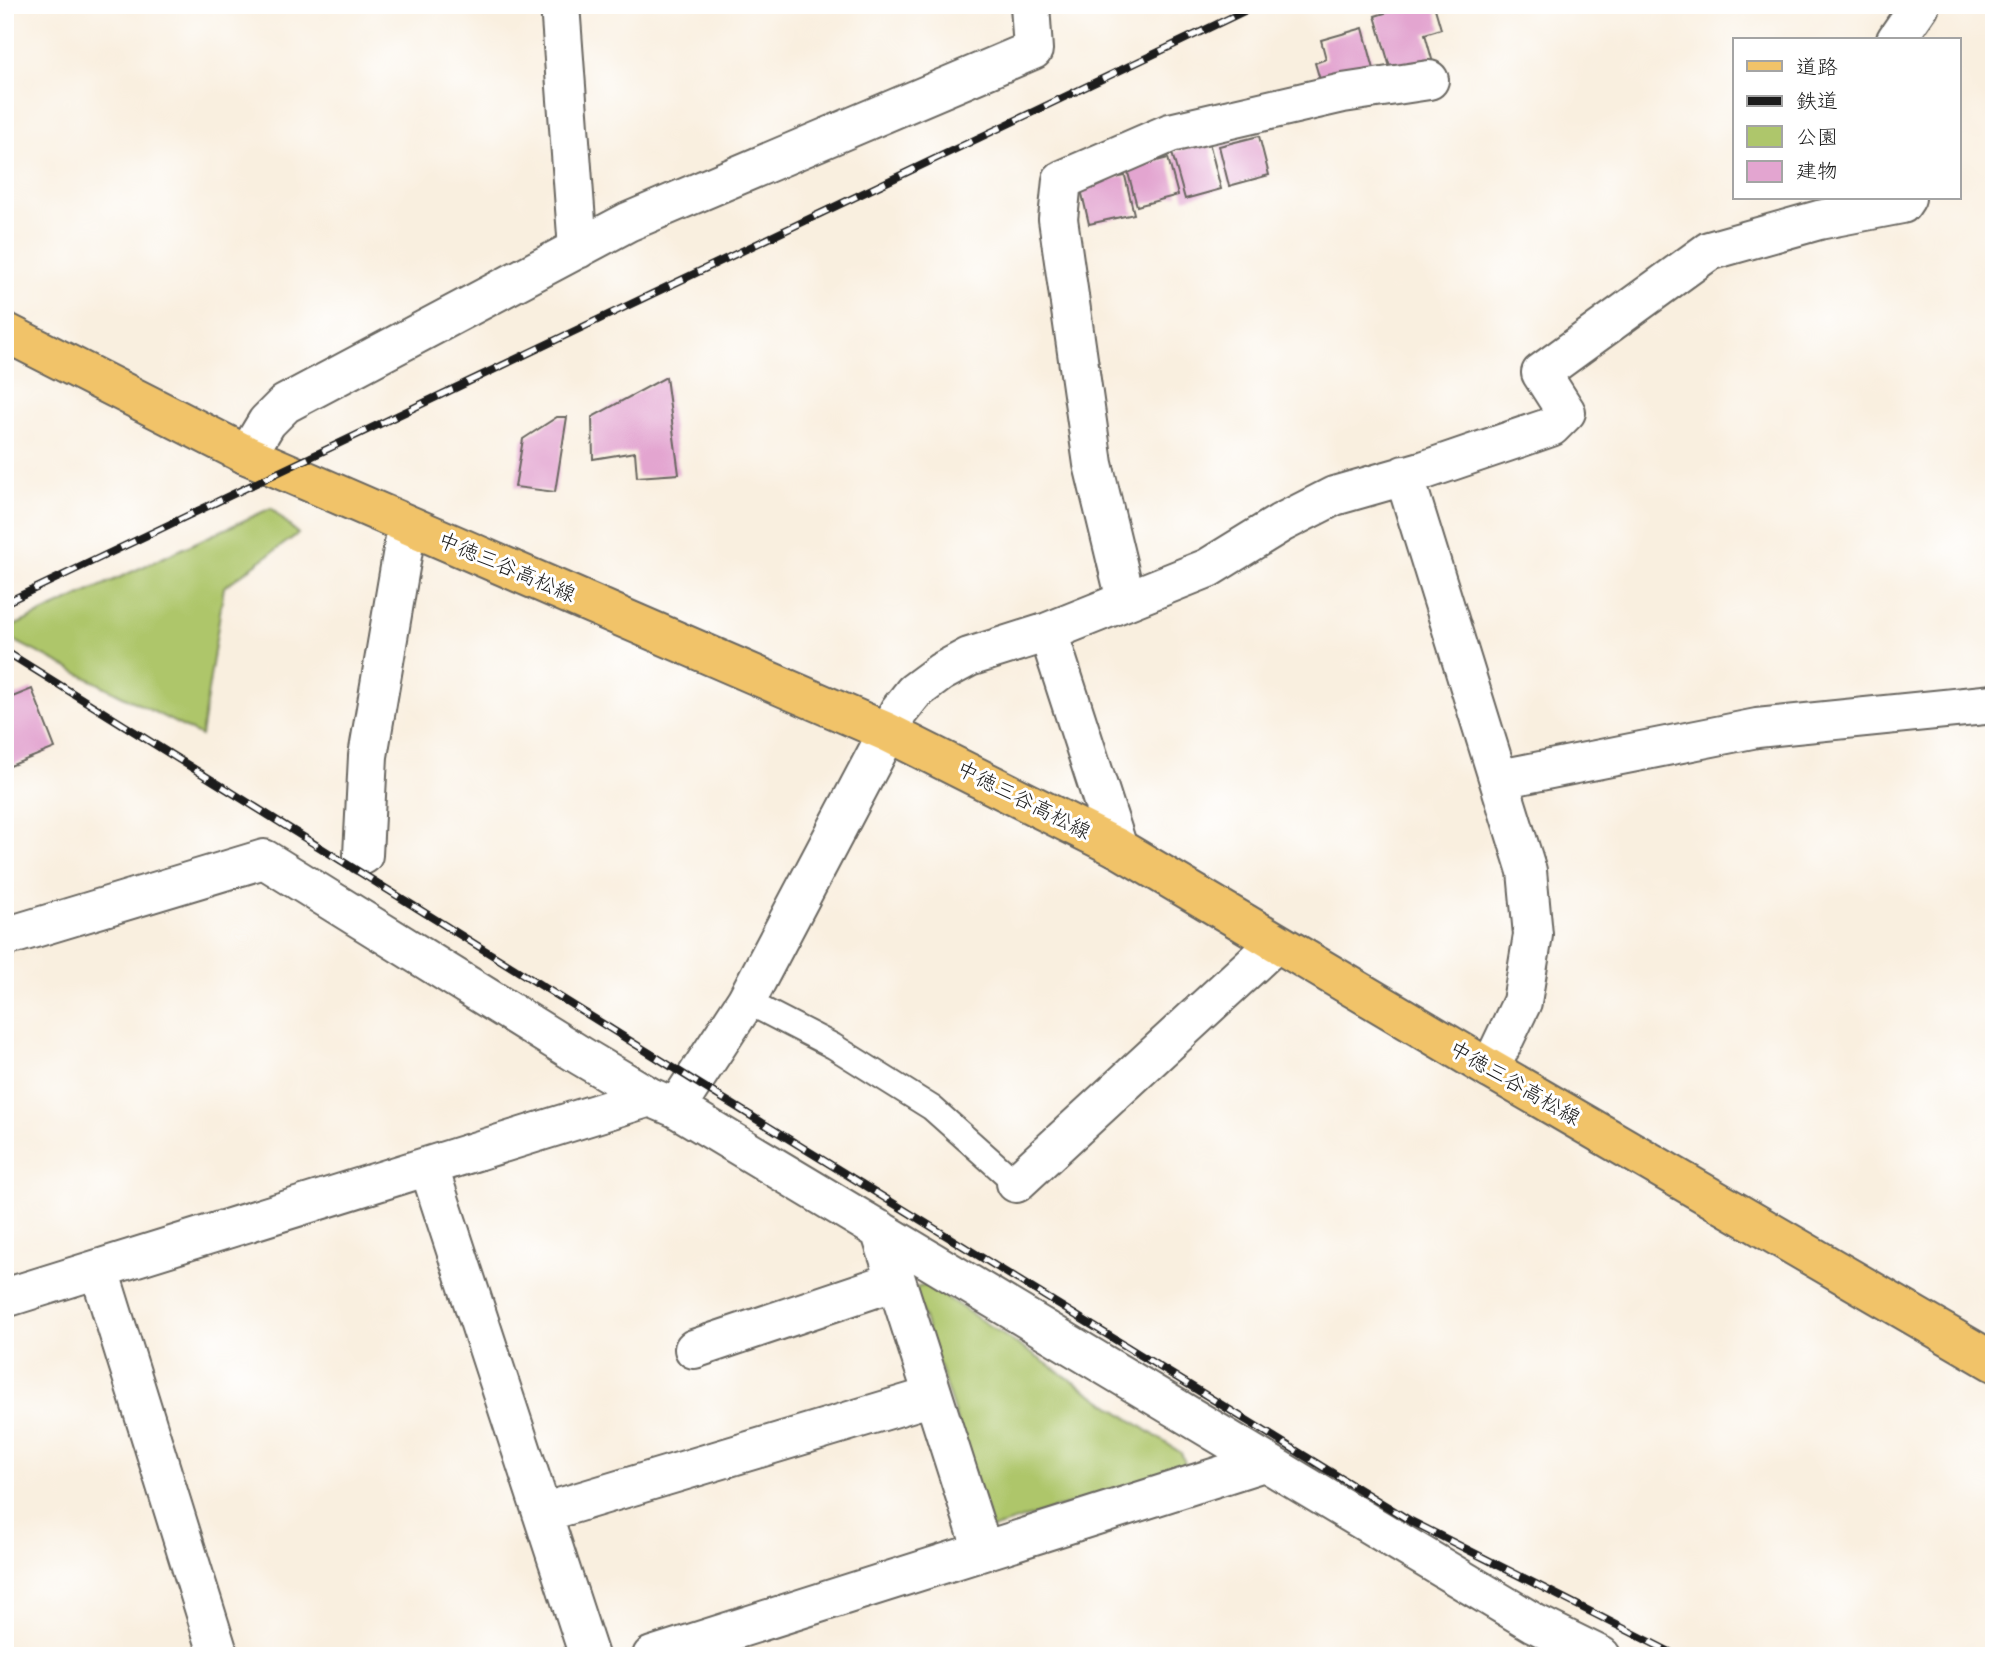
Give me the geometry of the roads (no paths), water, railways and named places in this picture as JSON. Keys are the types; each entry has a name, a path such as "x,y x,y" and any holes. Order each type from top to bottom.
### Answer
{"main road":[{"name":"中徳三谷高松線","path":"5,332 247,455 887,732 1118,848 1490,1069 1994,1362"}],"street":[{"path":"560,5 578,249"},
{"path":"247,455 267,422 285,404 628,222 1032,50 1030,5"},
{"path":"1897,38 1920,5"},
{"path":"1126,600 1093,464 1058,219 1062,180 1170,133 1343,93 1429,80"},
{"path":"5,1298 429,1168 663,1103 746,1001 887,732 914,692 941,672 1002,644 1048,632 1209,568 1281,523 1334,496 1531,436 1562,419 1566,412 1541,373 1709,251 1819,220 1902,204 1905,200"},
{"path":"1404,475 1527,871 1533,934 1522,1002 1490,1069"},
{"path":"363,855 368,756 407,526"},
{"path":"1048,632 1118,848"},
{"path":"1500,779 1757,728 1994,704"},
{"path":"5,937 264,859 663,1103 880,1230 1534,1623 1601,1656"},
{"path":"1016,1183 1276,943"},
{"path":"429,1168 589,1656"},
{"path":"880,1230 983,1551"},
{"path":"99,1270 219,1656"},
{"path":"694,1349 896,1281"},
{"path":"542,1513 933,1396"},
{"path":"652,1656 1264,1462"}],"lane":[{"path":"746,1001 833,1046 932,1108 1016,1183"}],"railway":[{"path":"5,603 1257,5"},
{"path":"5,651 696,1082 1409,1520 1678,1656"}]}
